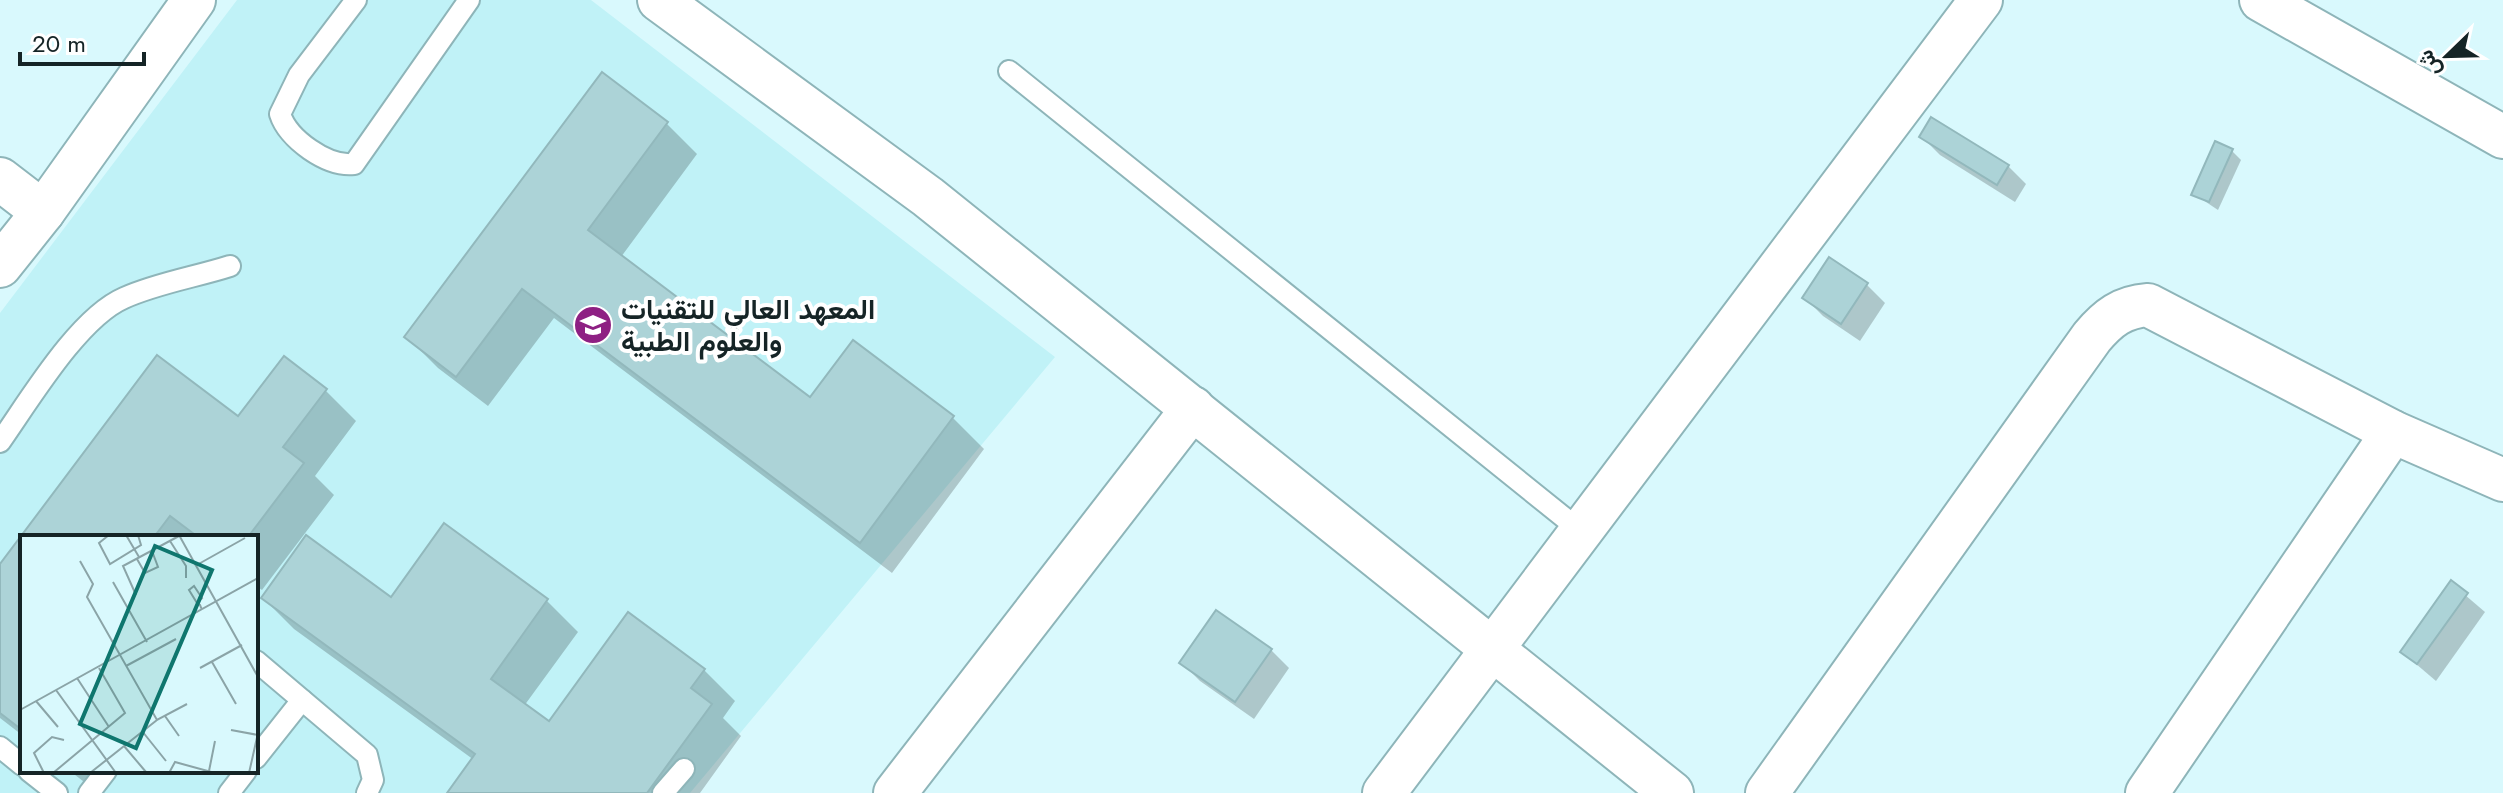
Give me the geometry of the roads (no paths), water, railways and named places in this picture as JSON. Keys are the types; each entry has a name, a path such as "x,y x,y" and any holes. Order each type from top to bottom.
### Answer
{"street":[{"path":"0,266 43,212 194,0"},
{"path":"659,0 928,197 1672,793"},
{"path":"1384,793 1981,0"},
{"path":"2273,3 2503,137"},
{"path":"0,179 43,212"},
{"path":"1767,793 2092,337 2116,313 2148,305 2393,432 2503,480"},
{"path":"895,793 1193,408"},
{"path":"2147,793 2393,432"}],"lane":[{"path":"356,0 299,75 280,114 284,127 321,156 341,165 354,164 464,2"},
{"path":"1009,71 1582,532"},
{"path":"0,442 51,368 86,328 122,299 230,266"},
{"path":"258,663 367,755 373,780 367,793"},
{"path":"258,755 302,700"},
{"path":"0,747 20,763"},
{"path":"663,793 684,769"},
{"path":"32,773 57,793"},
{"path":"89,793 104,773"},
{"path":"229,793 244,773"}],"place":[{"name":"المعهد العالي للتقنيات والعلوم الطبية","path":"593,325"}]}
